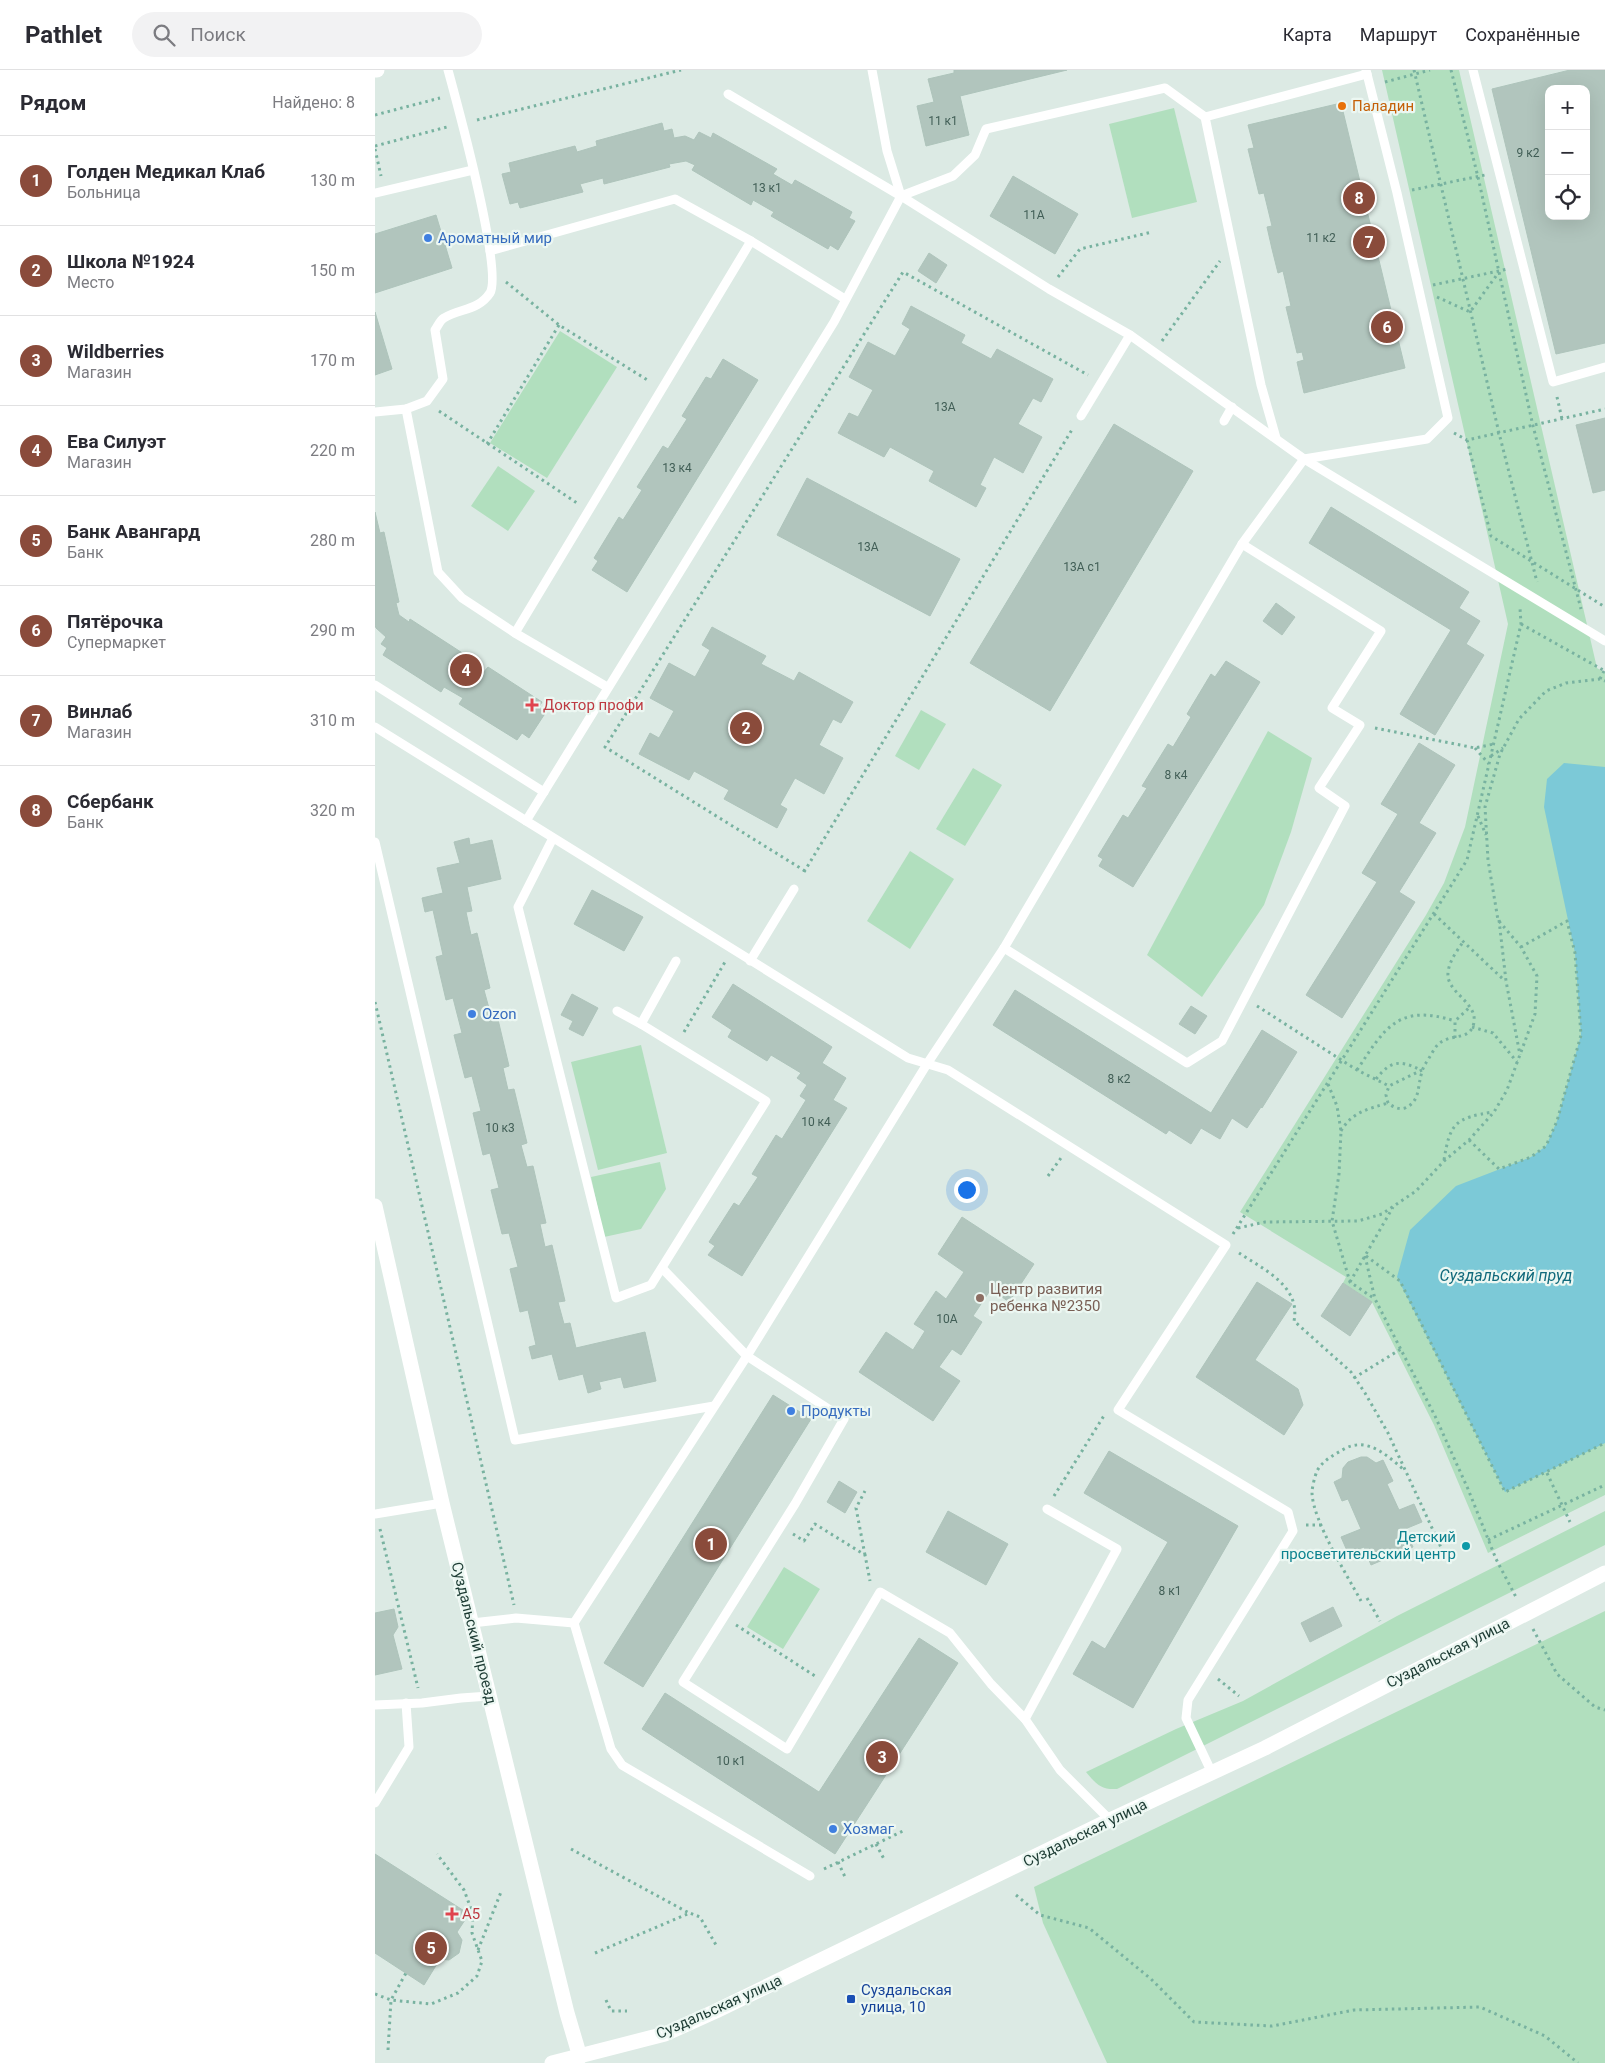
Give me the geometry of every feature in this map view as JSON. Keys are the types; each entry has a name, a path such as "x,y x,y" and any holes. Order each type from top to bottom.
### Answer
{"street":[{"name":"Суздальский проезд","path":"375,1206 442,1504 473,1623 489,1696 567,2013 580,2057"},
{"name":"Суздальская улица","path":"552,2063 665,2034 716,2012 1110,1820 1265,1748 1605,1573"}],"lane":[{"path":"375,412 406,409 427,401 443,379 435,330 443,318 478,306 491,292 493,272 490,251 473,170 448,70"},
{"path":"872,70 887,151 901,196"},
{"path":"1473,70 1553,382 1605,367"},
{"path":"809,1876 622,1765 611,1749 575,1623 747,1356 927,1064 1004,948 1242,544 1304,459 1427,439 1448,418 1397,193 1366,72 1205,117"},
{"path":"526,821 834,322 901,196 953,176 975,155 986,129 1165,88 1205,117 1261,385 1276,438"},
{"path":"728,94 901,196 1049,289 1130,334 1304,459 1605,641"},
{"path":"375,193 473,170"},
{"path":"490,251 675,198 751,241 845,299"},
{"path":"515,633 751,241"},
{"path":"1081,416 1130,334"},
{"path":"1224,421 1233,407"},
{"path":"406,409 438,572 462,598 515,633 607,687"},
{"path":"1004,948 1187,1063 1222,1041 1345,806 1319,788 1360,725 1333,708 1381,631 1242,544"},
{"path":"375,685 544,792"},
{"path":"375,727 907,1058 948,1070 1226,1245 1118,1410 1288,1512 1293,1531 1188,1700 1186,1718 1212,1773"},
{"path":"553,838 518,907 616,1298 651,1286 766,1101 617,1011"},
{"path":"375,842 515,1440 714,1406"},
{"path":"750,961 794,889"},
{"path":"641,1024 676,961"},
{"path":"662,1268 747,1356 844,1419 780,1527 683,1682 787,1749 880,1592 950,1633 991,1684 1025,1719 1060,1770 1110,1820"},
{"path":"376,1513 442,1504"},
{"path":"1025,1719 1117,1549 1047,1509"},
{"path":"473,1623 517,1618 575,1623"},
{"path":"375,1705 422,1704 489,1696"},
{"path":"375,1802 409,1747 406,1703"}],"path":[{"path":"462,123 681,70"},
{"path":"1370,86 1414,72 1430,70"},
{"path":"1451,70 1478,177 1533,426 1586,629"},
{"path":"1414,72 1499,433 1543,604"},
{"path":"375,115 440,98 443,108"},
{"path":"383,183 375,147 449,127 446,117"},
{"path":"1397,193 1499,172"},
{"path":"1049,289 1080,249 1152,232"},
{"path":"1154,351 1232,245"},
{"path":"1418,288 1523,266"},
{"path":"1470,312 1499,271"},
{"path":"493,272 559,325 662,389"},
{"path":"805,871 605,747 903,272 1101,383"},
{"path":"1418,288 1470,312"},
{"path":"487,444 559,325"},
{"path":"1553,382 1562,419"},
{"path":"427,401 487,444 589,510"},
{"path":"1605,409 1467,440 1491,536 1605,607"},
{"path":"794,889 1081,416"},
{"path":"1226,1245 1467,860 1521,624 1519,590"},
{"path":"1521,624 1605,670 1600,679"},
{"path":"1520,1055 1506,982 1499,920 1488,860 1485,807 1504,748 1519,719 1547,691 1566,683 1600,679 1605,681"},
{"path":"1360,725 1475,748 1493,744"},
{"path":"1475,748 1489,764"},
{"path":"1491,756 1504,748"},
{"path":"1477,815 1487,838"},
{"path":"1433,914 1506,982"},
{"path":"1237,1228 1265,1222 1358,1220 1382,1214 1416,1191 1444,1161 1469,1140 1494,1112 1507,1090 1535,1014 1537,976 1521,947 1499,920"},
{"path":"1469,1140 1499,1168 1531,1157 1546,1146 1557,1121 1576,1054 1581,1035 1579,987 1575,953 1567,921 1521,947"},
{"path":"1422,1070 1389,1086 1386,1094 1388,1103 1393,1107 1402,1109 1412,1105 1416,1100 1422,1070 1435,1048 1442,1042 1465,1036 1472,1027 1474,1019 1470,1007 1453,987 1447,975 1451,962 1463,942"},
{"path":"676,1046 732,949"},
{"path":"1245,998 1357,1070 1389,1086"},
{"path":"375,1002 517,1618"},
{"path":"1455,1038 1455,1021 1470,1007"},
{"path":"1357,1070 1389,1026 1424,1014 1455,1021"},
{"path":"1472,1027 1493,1033 1517,1062"},
{"path":"1376,1079 1385,1068 1397,1063 1408,1064 1422,1070"},
{"path":"1328,1084 1337,1106 1341,1131 1339,1174 1332,1221 1350,1282 1375,1299"},
{"path":"1341,1131 1353,1116 1362,1111 1388,1103"},
{"path":"1444,1161 1448,1136 1457,1123 1475,1115 1494,1112"},
{"path":"1048,1176 1069,1146"},
{"path":"1350,1282 1394,1206"},
{"path":"1365,1256 1400,1281 1505,1492 1605,1443"},
{"path":"1365,1256 1375,1299 1435,1416 1496,1559"},
{"path":"1249,1260 1279,1278 1289,1294 1296,1311 1294,1321 1351,1372 1388,1433 1445,1556"},
{"path":"1354,1378 1401,1349"},
{"path":"1361,1602 1316,1511 1312,1492 1317,1471 1327,1458 1347,1447 1363,1445 1381,1450 1406,1472"},
{"path":"1547,1472 1570,1522"},
{"path":"1489,1540 1605,1485"},
{"path":"865,1491 856,1508 874,1601"},
{"path":"376,1513 422,1704"},
{"path":"780,1527 804,1541 815,1524 865,1555"},
{"path":"1367,1598 1380,1621"},
{"path":"724,1617 826,1683"},
{"path":"1538,1640 1557,1674 1595,1707 1605,1710"},
{"path":"809,1876 905,1830"},
{"path":"876,1844 883,1860"},
{"path":"571,1849 700,1917 716,1945"},
{"path":"375,1994 391,2000 431,2004 458,1993 477,1976 482,1961 472,1933 473,1914 463,1890 437,1854"},
{"path":"838,1862 846,1879"},
{"path":"478,1950 501,1892"},
{"path":"1016,1895 1040,1915 1089,1928 1151,1979 1194,2022 1272,2026 1354,2010 1480,2007 1545,2036 1578,2063"},
{"path":"595,1953 690,1913"},
{"path":"388,2050 391,2000 406,1973"},
{"path":"606,2000 611,2011 627,2011"}],"green space":[{"path":"1382,70 1459,70 1597,668 1605,673 1605,1495 1488,1553 1434,1425 1372,1302 1343,1283 1346,1277 1240,1212 1426,915 1444,883 1465,827 1508,624"},
{"path":"1174,108 1197,202 1132,218 1109,124"},
{"path":"560,331 617,367 547,478 490,443"},
{"path":"498,466 535,491 508,531 471,506"},
{"path":"921,710 946,724 919,770 895,756"},
{"path":"1268,731 1312,758 1291,832 1264,905 1202,997 1147,955"},
{"path":"973,768 1002,785 965,846 936,829"},
{"path":"910,851 954,879 910,949 867,921"},
{"path":"641,1045 667,1153 598,1170 571,1062"},
{"path":"660,1162 666,1189 641,1229 604,1237 591,1177"},
{"path":"1605,1511 1605,1545 1117,1789 1099,1785 1086,1772 1176,1729 1243,1701 1397,1616"},
{"path":"784,1567 820,1589 783,1649 747,1627"},
{"path":"1605,1611 1605,2063 1107,2063 1043,1923 1034,1887"}],"water":[{"name":"Суздальский пруд","path":"1564,763 1605,767 1605,1443 1505,1492 1397,1277 1410,1230 1456,1186 1531,1157 1546,1146 1557,1121 1581,1035 1575,953 1544,807 1547,779"}],"building":[{"path":"954,70 1067,70 960,96 969,135 926,146 917,106 934,102 928,79 954,73"},
{"path":"1570,70 1605,70 1605,343 1556,354 1492,89"},
{"path":"1341,103 1405,368 1304,393 1297,362 1304,360 1302,352 1297,353 1286,307 1291,306 1283,271 1278,273 1267,227 1272,226 1264,193 1259,194 1248,149 1254,148 1248,125"},
{"path":"662,123 664,131 672,129 674,138 685,136 694,140 699,132 711,138 713,133 777,169 773,174 792,185 795,180 852,212 849,218 855,221 838,250 830,245 828,249 771,216 774,212 753,200 751,205 692,170 695,165 686,161 669,164 670,167 604,184 603,178 580,184 583,192 520,208 518,202 510,204 502,174 511,172 509,163 575,146 577,152 597,146 596,141"},
{"path":"1013,176 1078,214 1055,254 990,216"},
{"path":"436,215 452,268 375,293 375,234"},
{"path":"929,253 947,265 936,283 918,271"},
{"path":"911,306 965,335 961,343 991,359 997,349 1053,379 1041,402 1033,398 1018,424 1042,437 1023,473 994,457 980,485 986,488 976,507 929,481 934,471 890,447 884,457 838,433 849,413 858,417 873,390 849,377 868,342 895,356 910,329 902,324"},
{"path":"375,312 392,369 375,375"},
{"path":"723,359 758,380 627,592 592,570 598,561 594,558 619,517 623,520 642,490 637,487 663,446 668,449 687,419 682,416 706,377 711,379"},
{"path":"1605,418 1605,490 1593,493 1576,425"},
{"path":"1114,424 1193,471 1050,711 970,663"},
{"path":"807,478 960,559 930,616 777,535"},
{"path":"1331,507 1469,592 1459,608 1480,621 1466,644 1484,655 1435,735 1400,714 1451,630 1309,543"},
{"path":"375,512 380,533 384,532 399,602 396,603 399,615 409,622 410,619 467,656 464,661 483,673 488,667 542,702 539,707 546,712 529,738 522,733 517,740 459,704 463,698 444,687 441,692 383,655 387,648 381,644 386,637 375,625"},
{"path":"1276,603 1295,617 1282,635 1263,621"},
{"path":"712,627 766,656 761,664 794,681 799,672 853,702 841,723 833,719 819,745 843,758 824,794 795,778 780,805 787,809 777,828 724,799 729,790 694,771 689,780 639,754 650,733 659,738 674,711 650,698 669,663 695,677 710,650 702,645"},
{"path":"1226,661 1260,682 1133,887 1099,866 1103,859 1098,856 1123,815 1128,818 1147,788 1142,786 1168,744 1173,747 1191,717 1187,714 1211,674 1215,677"},
{"path":"1419,743 1455,765 1419,823 1436,833 1399,892 1415,902 1342,1018 1306,995 1377,882 1362,873 1398,814 1381,804"},
{"path":"469,838 470,845 492,840 501,879 467,887 472,911 466,912 471,935 477,933 490,988 484,990 490,1012 496,1011 509,1066 503,1068 508,1090 514,1089 527,1143 521,1145 527,1167 533,1166 546,1223 540,1224 545,1247 552,1245 565,1301 558,1302 564,1324 570,1323 576,1348 645,1332 656,1381 624,1388 621,1377 599,1382 601,1389 588,1393 583,1374 559,1380 552,1354 532,1359 529,1347 536,1345 528,1310 520,1312 510,1269 518,1267 509,1233 502,1234 491,1190 499,1188 490,1153 483,1155 473,1113 481,1111 472,1076 465,1078 454,1035 462,1033 453,998 446,1000 436,957 443,955 433,910 425,912 422,898 443,893 437,868 460,863 454,842"},
{"path":"592,890 643,917 624,951 574,924"},
{"path":"733,984 832,1047 822,1063 846,1078 833,1100 847,1108 742,1276 708,1255 715,1246 709,1242 734,1203 739,1206 758,1177 752,1174 776,1135 782,1139 806,1100 800,1096 807,1085 797,1078 801,1073 771,1055 767,1061 728,1037 732,1030 712,1017"},
{"path":"1015,990 1211,1113 1262,1030 1297,1052 1262,1108 1247,1128 1232,1118 1220,1139 1201,1128 1191,1144 1169,1130 1166,1134 993,1025"},
{"path":"572,994 598,1008 583,1036 569,1029 573,1021 561,1015"},
{"path":"1191,1006 1207,1016 1195,1034 1179,1024"},
{"path":"962,1217 1034,1264 1009,1302 991,1289 973,1316 982,1322 961,1355 952,1349 939,1367 960,1381 933,1421 859,1372 886,1332 913,1350 925,1331 914,1324 936,1291 946,1299 964,1272 938,1254"},
{"path":"1257,1282 1292,1304 1255,1360 1298,1389 1303,1405 1284,1435 1196,1377"},
{"path":"1343,1283 1372,1302 1350,1336 1321,1316"},
{"path":"773,1395 811,1419 643,1687 604,1663"},
{"path":"1109,1451 1238,1526 1133,1708 1073,1674 1092,1641 1105,1649 1168,1542 1084,1493"},
{"path":"1361,1457 1367,1457 1376,1463 1383,1460 1393,1481 1387,1484 1399,1510 1414,1504 1422,1522 1405,1529 1413,1547 1371,1565 1364,1547 1348,1553 1341,1537 1361,1529 1348,1499 1342,1501 1334,1482 1342,1478 1343,1468 1348,1462"},
{"path":"839,1481 857,1492 845,1513 827,1502"},
{"path":"948,1511 1008,1544 986,1585 926,1552"},
{"path":"1333,1607 1342,1626 1310,1642 1301,1623"},
{"path":"394,1609 398,1627 393,1635 402,1669 375,1675 375,1613"},
{"path":"919,1638 958,1663 835,1854 642,1729 665,1693 819,1792"},
{"path":"375,1854 469,1914 457,1932 462,1940 459,1953 449,1960 440,1959 424,1985 375,1953"}],"place":[{"name":"Паладин","path":"1342,106"},
{"name":"Сбербанк","path":"1359,198"},
{"name":"Ароматный мир","path":"428,238"},
{"name":"Винлаб","path":"1369,242"},
{"name":"Пятёрочка","path":"1387,327"},
{"name":"Ева Силуэт","path":"466,670"},
{"name":"Доктор профи","path":"532,705"},
{"name":"Школа №1924","path":"746,728"},
{"name":"Ozon","path":"472,1014"},
{"name":"Центр развития ребенка №2350","path":"980,1298"},
{"name":"Продукты","path":"791,1411"},
{"name":"Голден Медикал Клаб","path":"711,1544"},
{"name":"Детский просветительский центр","path":"1466,1546"},
{"name":"Wildberries","path":"882,1757"},
{"name":"Хозмаг","path":"833,1829"},
{"name":"А5","path":"452,1914"},
{"name":"Банк Авангард","path":"431,1948"},
{"name":"Суздальская улица, 10","path":"851,1999"}]}
